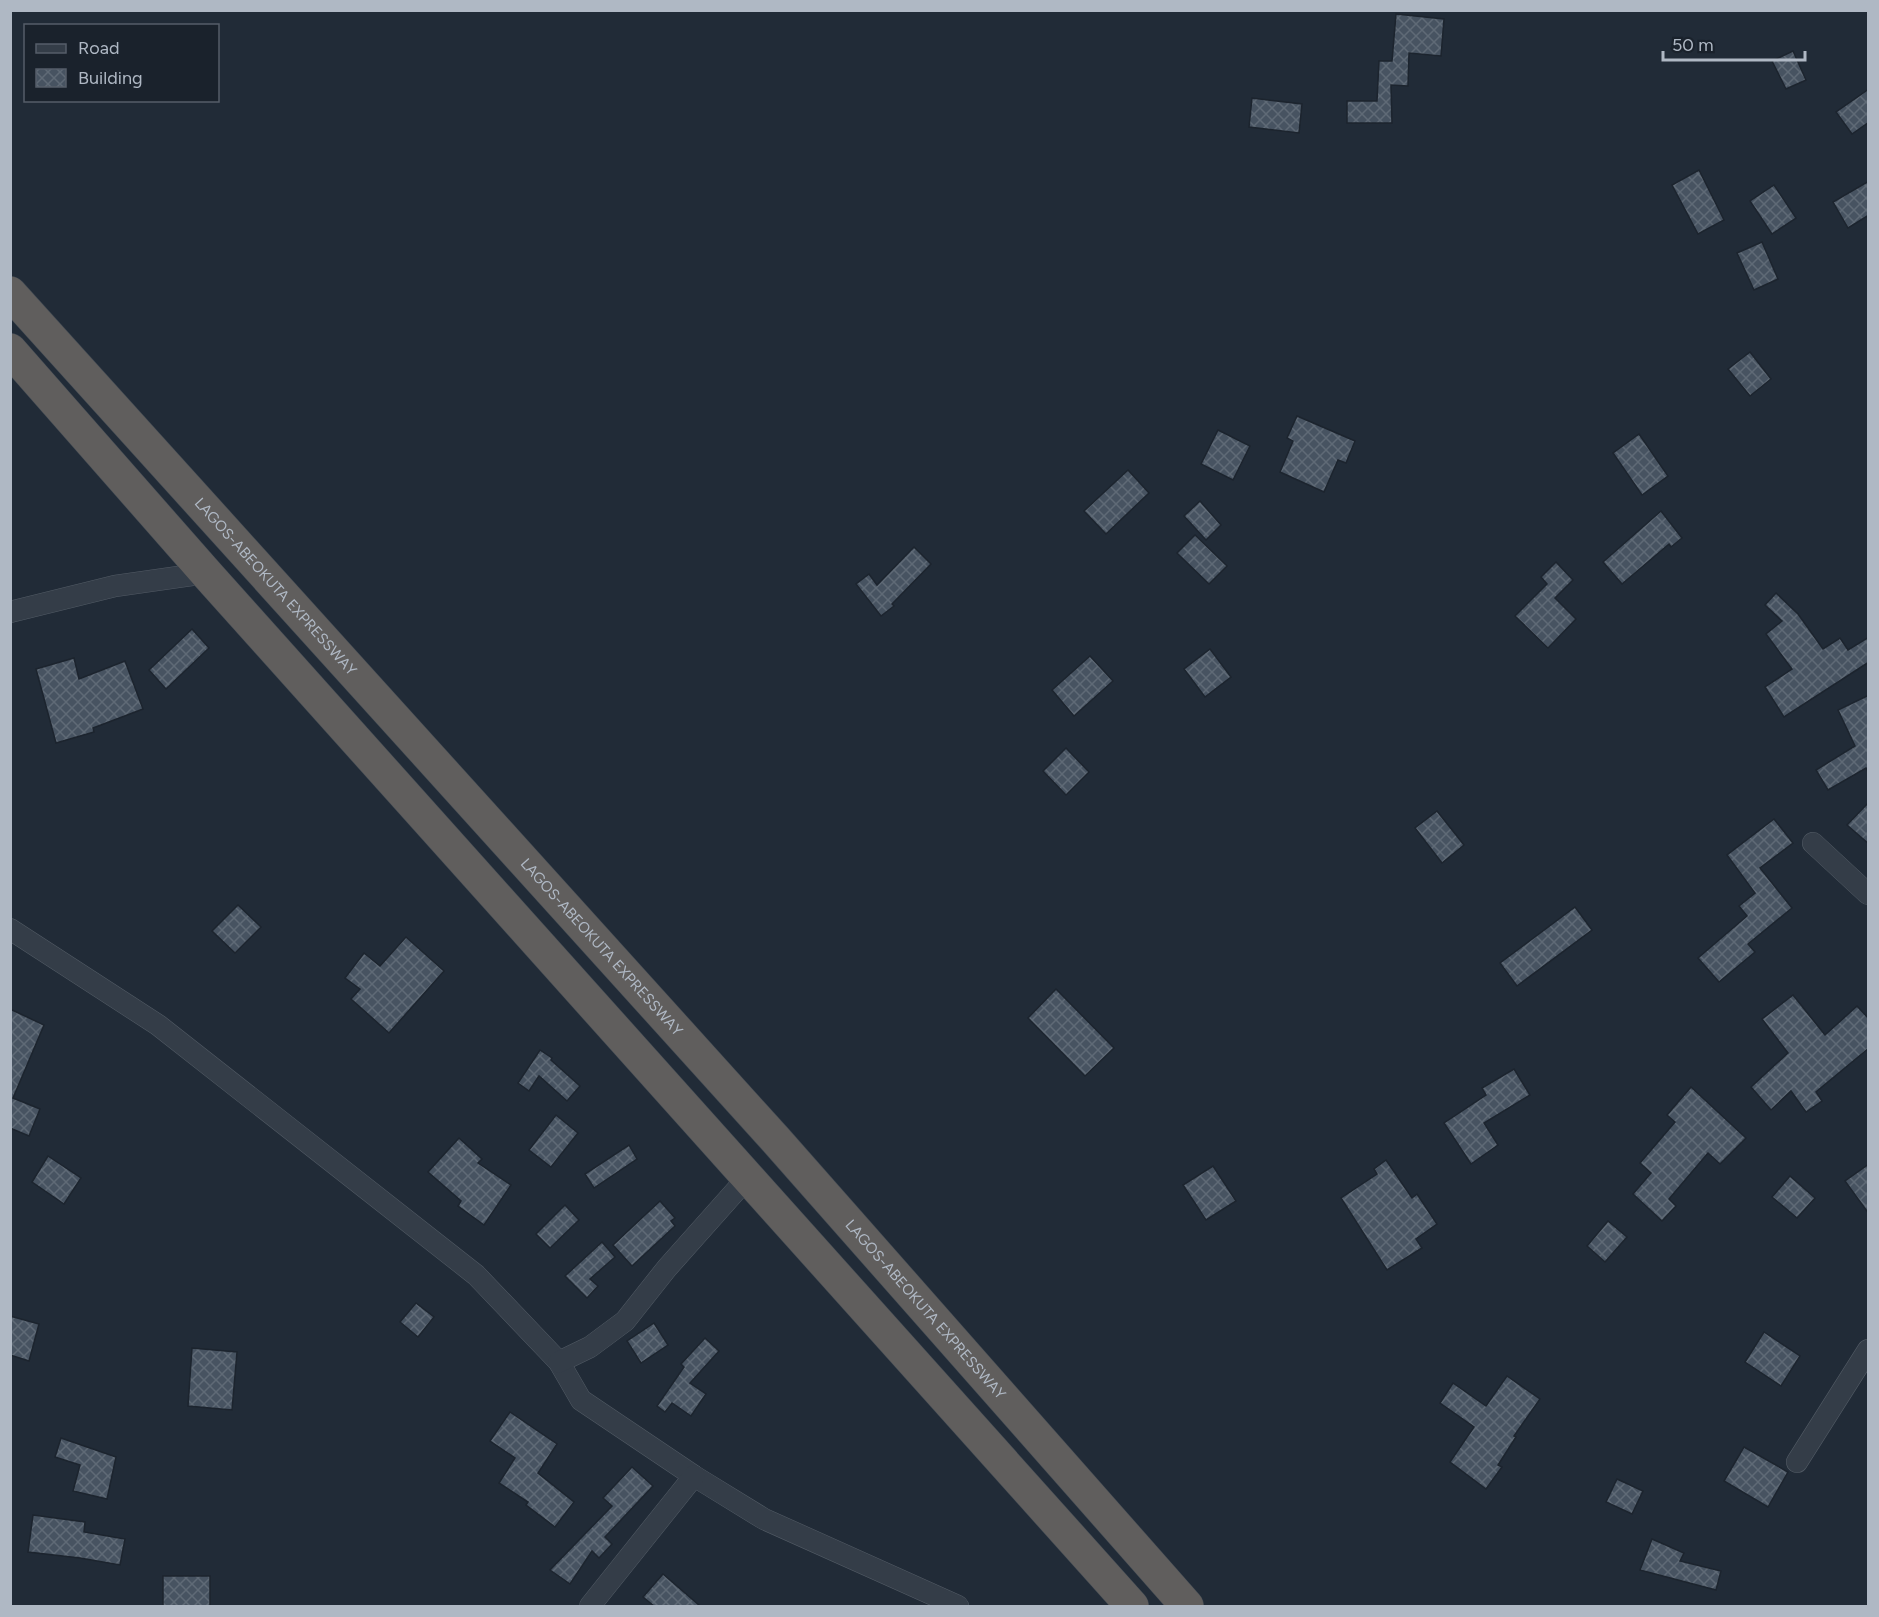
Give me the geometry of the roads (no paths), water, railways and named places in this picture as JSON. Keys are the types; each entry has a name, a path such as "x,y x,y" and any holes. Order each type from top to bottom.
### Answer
{"highway":[{"name":"LAGOS-ABEOKUTA EXPRESSWAY","path":"10,293 776,1140 1187,1606"},
{"path":"10,350 206,573 1132,1606"}],"street":[{"path":"10,612 115,586 206,573"},
{"path":"1813,843 1869,894"},
{"path":"10,929 158,1025 476,1275 559,1362 581,1400 694,1476 764,1519 958,1606"},
{"path":"559,1362 590,1347 625,1321 667,1269 748,1177"},
{"path":"1797,1462 1869,1350"},
{"path":"590,1606 694,1476"}]}
